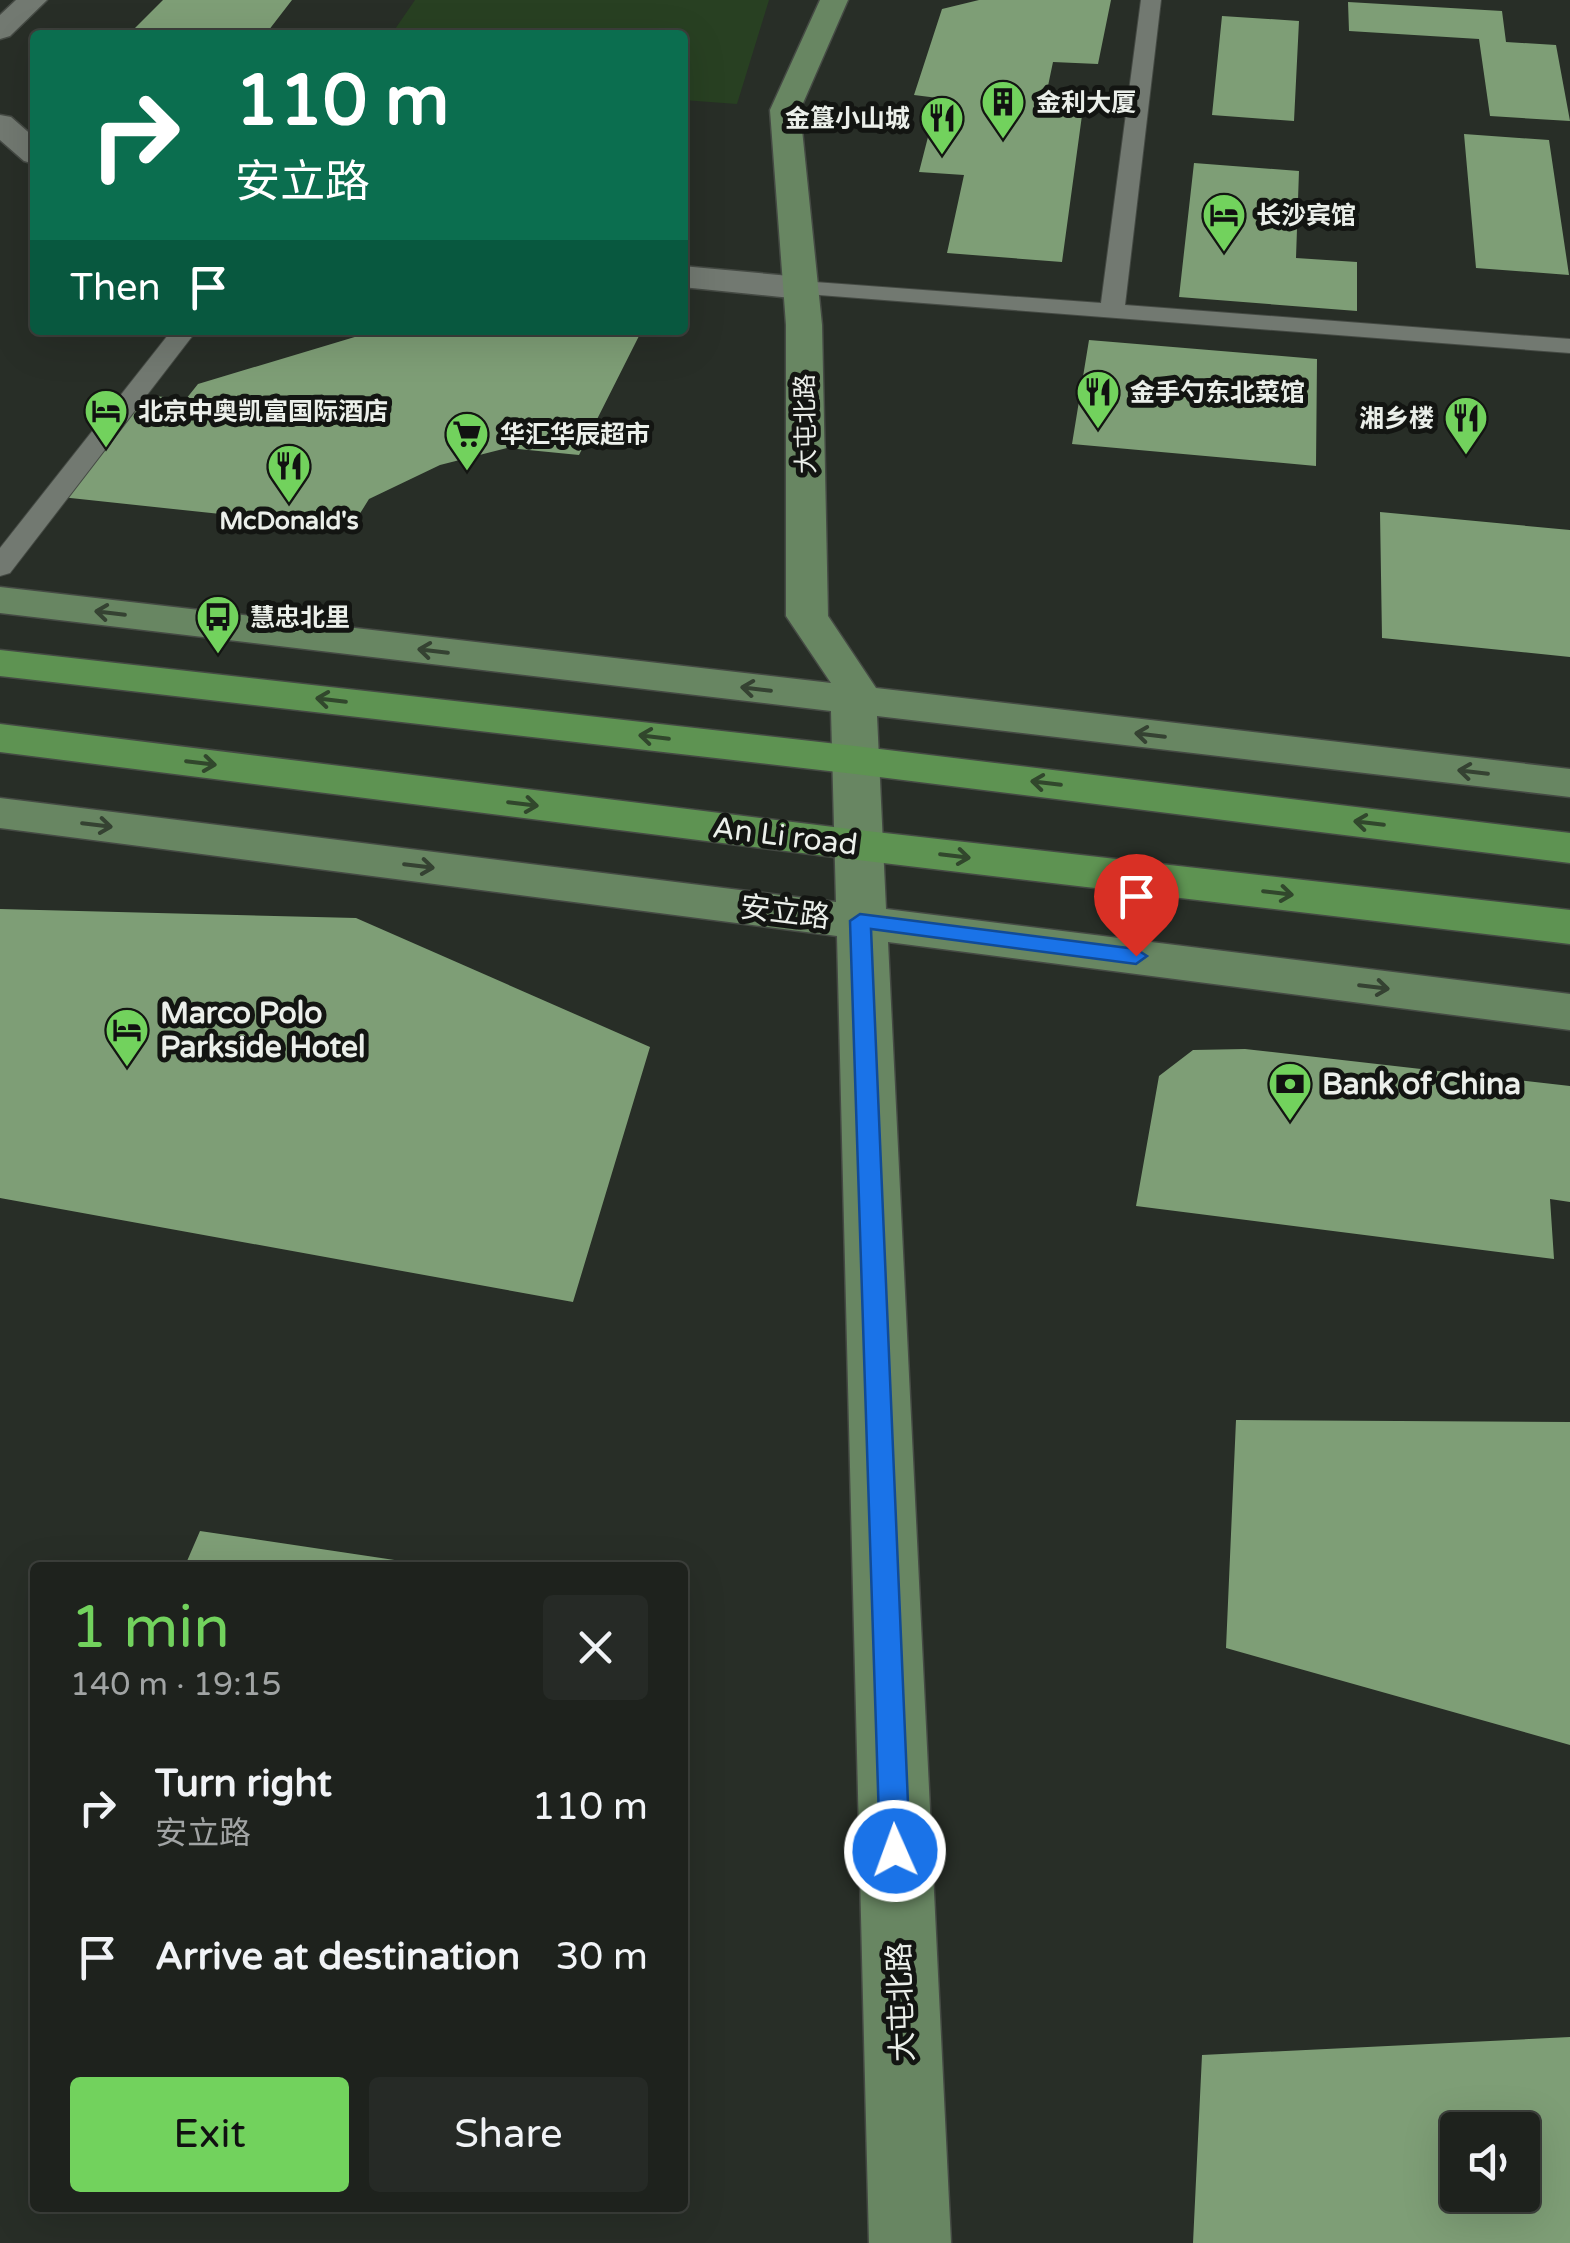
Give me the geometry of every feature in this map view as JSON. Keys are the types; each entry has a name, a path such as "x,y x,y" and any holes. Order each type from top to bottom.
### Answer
{"main road":[{"path":"7,659 1570,848"},
{"name":"An Li road","path":"0,738 858,845 1570,927"}],"street":[{"path":"0,30 33,0"},
{"name":"大屯北路","path":"834,0 785,110 800,288 808,616 853,683 910,2243"},
{"path":"0,124 30,150"},
{"path":"688,277 800,288"},
{"path":"0,600 1570,783"},
{"name":"安立路","path":"0,813 1570,1012"}],"lane":[{"path":"1112,308 1151,0"},
{"path":"800,288 1112,308 1570,346"},
{"path":"0,567 181,335"}],"green space":[{"path":"415,0 769,0 737,104 688,100 688,30 394,30"}],"building":[{"path":"163,0 292,0 269,30 133,30"},
{"name":"金利大厦","path":"979,0 1111,0 1098,64 1053,62 1044,105 1083,108 1062,262 947,253 964,175 919,172 938,98 914,95 942,9"},
{"path":"1348,2 1502,11 1506,42 1556,45 1570,121 1490,116 1479,39 1349,31"},
{"path":"1222,16 1299,21 1294,121 1212,115"},
{"path":"1464,134 1549,140 1569,275 1476,268"},
{"path":"1194,163 1299,171 1296,258 1357,262 1357,311 1179,297"},
{"path":"361,335 639,335 579,455 507,448 440,465 369,499 351,528 61,497 143,395 186,399 198,384"},
{"path":"1089,340 1317,359 1316,466 1072,444"},
{"path":"1380,512 1570,530 1570,657 1382,638"},
{"path":"0,909 356,918 650,1047 573,1302 0,1198"},
{"path":"1245,1049 1570,1086 1570,1202 1550,1199 1554,1259 1136,1206 1159,1076 1193,1050"},
{"path":"1236,1420 1570,1422 1570,1745 1226,1648"},
{"path":"200,1531 408,1562 187,1562"},
{"path":"1570,2037 1570,2243 1193,2243 1202,2055"}],"place":[{"name":"金利大厦","path":"1003,140"},
{"name":"金簋小山城","path":"942,156"},
{"name":"长沙宾馆","path":"1224,253"},
{"name":"金手勺东北菜馆","path":"1098,430"},
{"name":"北京中奥凯富国际酒店","path":"106,449"},
{"name":"湘乡楼","path":"1466,456"},
{"name":"华汇华辰超市","path":"467,472"},
{"name":"McDonald's","path":"289,504"},
{"name":"慧忠北里","path":"218,655"},
{"name":"Marco Polo Parkside Hotel","path":"127,1068"},
{"name":"Bank of China","path":"1290,1122"}],"route":[{"path":"895,1851 860,921 1136,956"}]}
